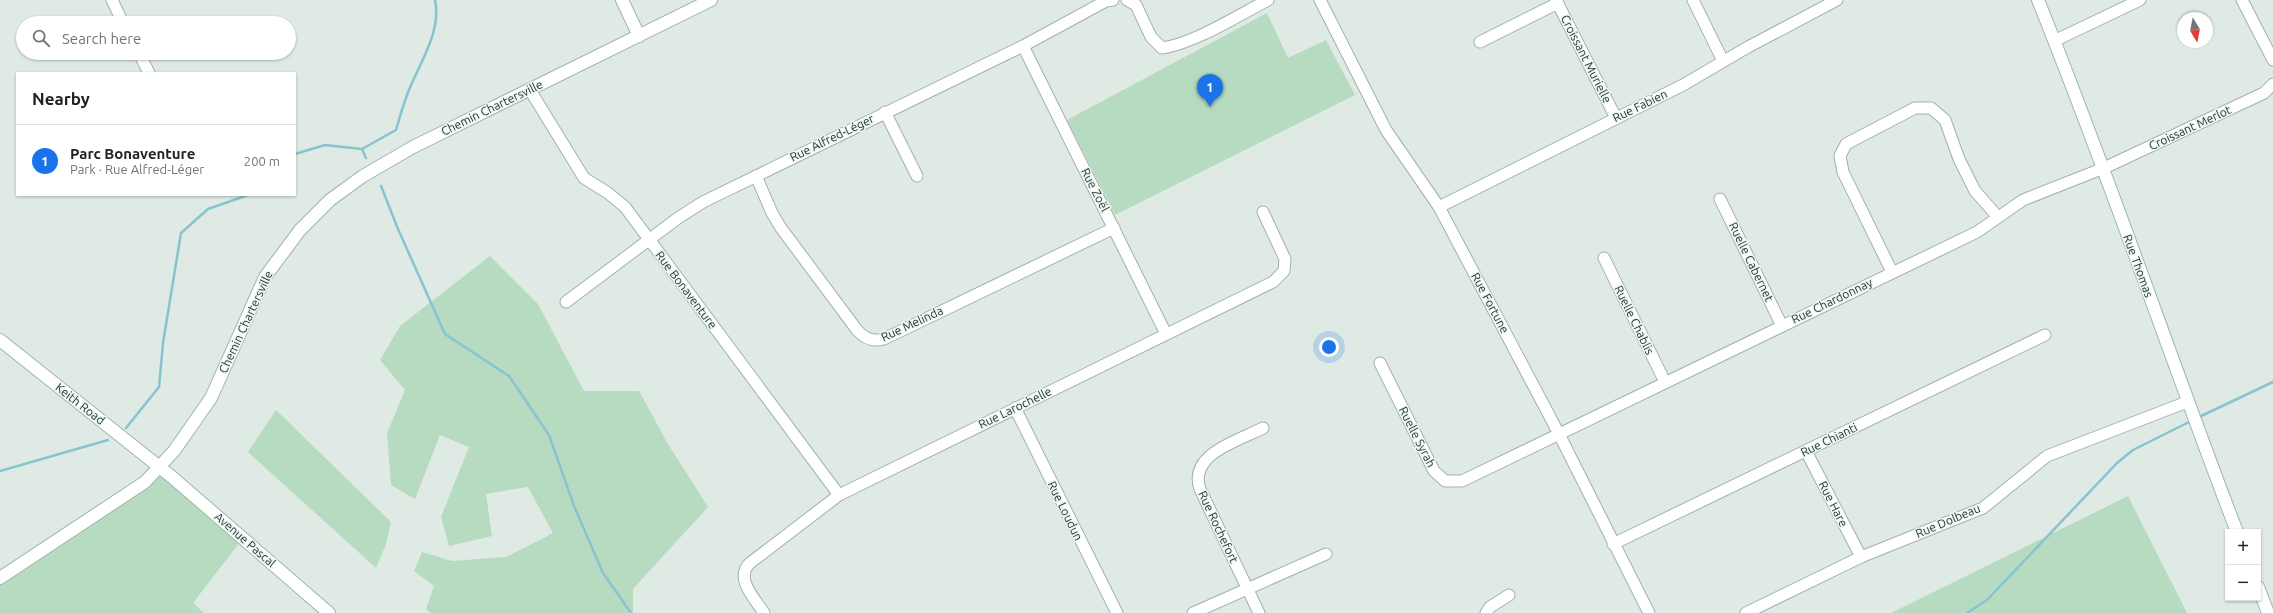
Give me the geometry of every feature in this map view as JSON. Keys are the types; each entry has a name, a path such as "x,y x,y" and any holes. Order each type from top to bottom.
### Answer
{"street":[{"path":"112,0 120,16"},
{"path":"622,0 639,36"},
{"name":"Chemin Chartersville","path":"0,578 145,482 161,468 211,398 265,277 309,220 338,194 380,166 433,136 530,90 711,0"},
{"name":"Rue Alfred-Léger","path":"566,302 692,209 756,176 1023,46 1106,1 1113,0"},
{"path":"1127,0 1136,5 1151,37 1162,48 1175,46 1191,39 1268,0"},
{"name":"Rue Fortune","path":"1320,0 1386,130 1439,207 1559,434 1649,613"},
{"path":"1693,0 1723,61"},
{"name":"Rue Thomas","path":"2038,0 2104,168 2187,402 2236,529"},
{"path":"2054,41 2140,0"},
{"path":"2242,0 2273,60"},
{"name":"Rue Fabien","path":"1439,207 1684,85 1723,61 1833,1"},
{"path":"1480,42 1557,2"},
{"name":"Croissant Murielle","path":"1557,2 1616,118"},
{"name":"Rue Zoël","path":"1023,46 1166,334"},
{"path":"142,60 148,72"},
{"name":"Croissant Merlot","path":"2104,168 2264,93 2273,84"},
{"name":"Rue Bonaventure","path":"530,90 584,178 608,193 625,207 838,495"},
{"path":"1892,272 1843,172 1840,156 1846,144 1915,108 1932,108 1945,120 1959,160 1975,191 1998,217"},
{"path":"886,112 917,176"},
{"name":"Rue Chardonnay","path":"1559,434 1977,232 2023,200 2104,168"},
{"name":"Rue Melinda","path":"756,176 772,213 781,228 857,330 866,338 872,340 884,339 1114,228"},
{"name":"Ruelle Cabernet","path":"1720,199 1782,326"},
{"name":"Rue Larochelle","path":"764,613 746,586 743,574 744,569 838,495 1273,282 1284,271 1285,259 1263,212"},
{"name":"Ruelle Chablis","path":"1604,258 1665,382"},
{"name":"Rue Chianti","path":"1613,544 2045,335"},
{"name":"Keith Road","path":"0,340 161,468"},
{"name":"Ruelle Syrah","path":"1380,363 1434,471 1445,481 1462,480 1559,434"},
{"name":"Rue Dolbeau","path":"1746,613 1861,557 1983,508 2047,456 2187,402"},
{"name":"Rue Loudun","path":"1015,408 1117,613"},
{"name":"Rue Rochefort","path":"1259,613 1200,489 1198,475 1199,468 1208,456 1263,428"},
{"name":"Rue Hare","path":"1806,451 1861,557"},
{"name":"Avenue Pascal","path":"161,468 329,613"},
{"path":"1193,613 1326,554"},
{"path":"2261,593 2268,606"},
{"path":"1486,613 1490,607 1509,595"}],"green space":[{"path":"1267,13 1288,58 1326,40 1355,95 1115,215 1067,120"},
{"path":"490,256 538,304 584,391 639,391 668,444 708,507 633,589 633,613 431,613 426,609 434,586 414,571 422,552 452,561 506,557 553,533 528,487 486,494 492,536 449,546 441,517 469,447 440,435 415,499 391,485 387,433 405,390 380,360 400,326"},
{"path":"276,410 391,522 386,544 376,568 248,452"},
{"path":"161,468 243,538 193,603 204,613 0,613 0,578"},
{"path":"2128,496 2187,613 1891,613"}],"waterway":[{"path":"296,154 325,145 362,149 396,130 407,95 432,37 435,25 435,0"},
{"path":"362,149 366,158"},
{"path":"381,186 398,229 445,334 509,376 549,435 574,506 603,573 631,613"},
{"path":"126,428 159,387 163,343 181,233 208,209 245,196"},
{"path":"2197,418 2273,382"},
{"path":"1967,613 1987,600 2117,463 2133,450 2191,421"},
{"path":"0,471 108,440"}],"place":[{"name":"Parc Bonaventure","path":"1210,107"}]}
